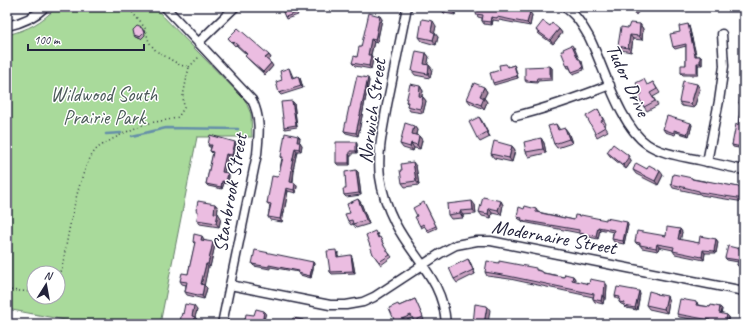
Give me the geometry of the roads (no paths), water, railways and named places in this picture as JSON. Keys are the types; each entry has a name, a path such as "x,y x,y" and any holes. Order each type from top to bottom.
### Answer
{"street":[{"path":"7,26 28,19 40,12 45,7"},
{"name":"Stanbrook Street","path":"165,7 206,49 252,100 258,111 260,133 257,154 222,324"},
{"path":"199,42 235,7"},
{"name":"Norwich Street","path":"407,7 380,146 380,177 384,194 394,222 423,265 441,297 446,324"},
{"name":"Tudor Drive","path":"564,7 571,11 580,21 597,53 622,115 633,132 646,144 666,153 744,170"},
{"path":"707,162 720,101 724,66 722,34"},
{"path":"516,116 552,106 610,84"},
{"name":"Modernaire Street","path":"230,285 307,302 330,305 346,305 363,302 374,297 441,253 456,245 477,241 491,241 744,291"}],"waterway":[{"path":"132,136 166,128 238,129"},
{"path":"106,134 121,133"}],"park label":[{"name":"Wildwood South Prairie Park","path":"104,106"}]}
